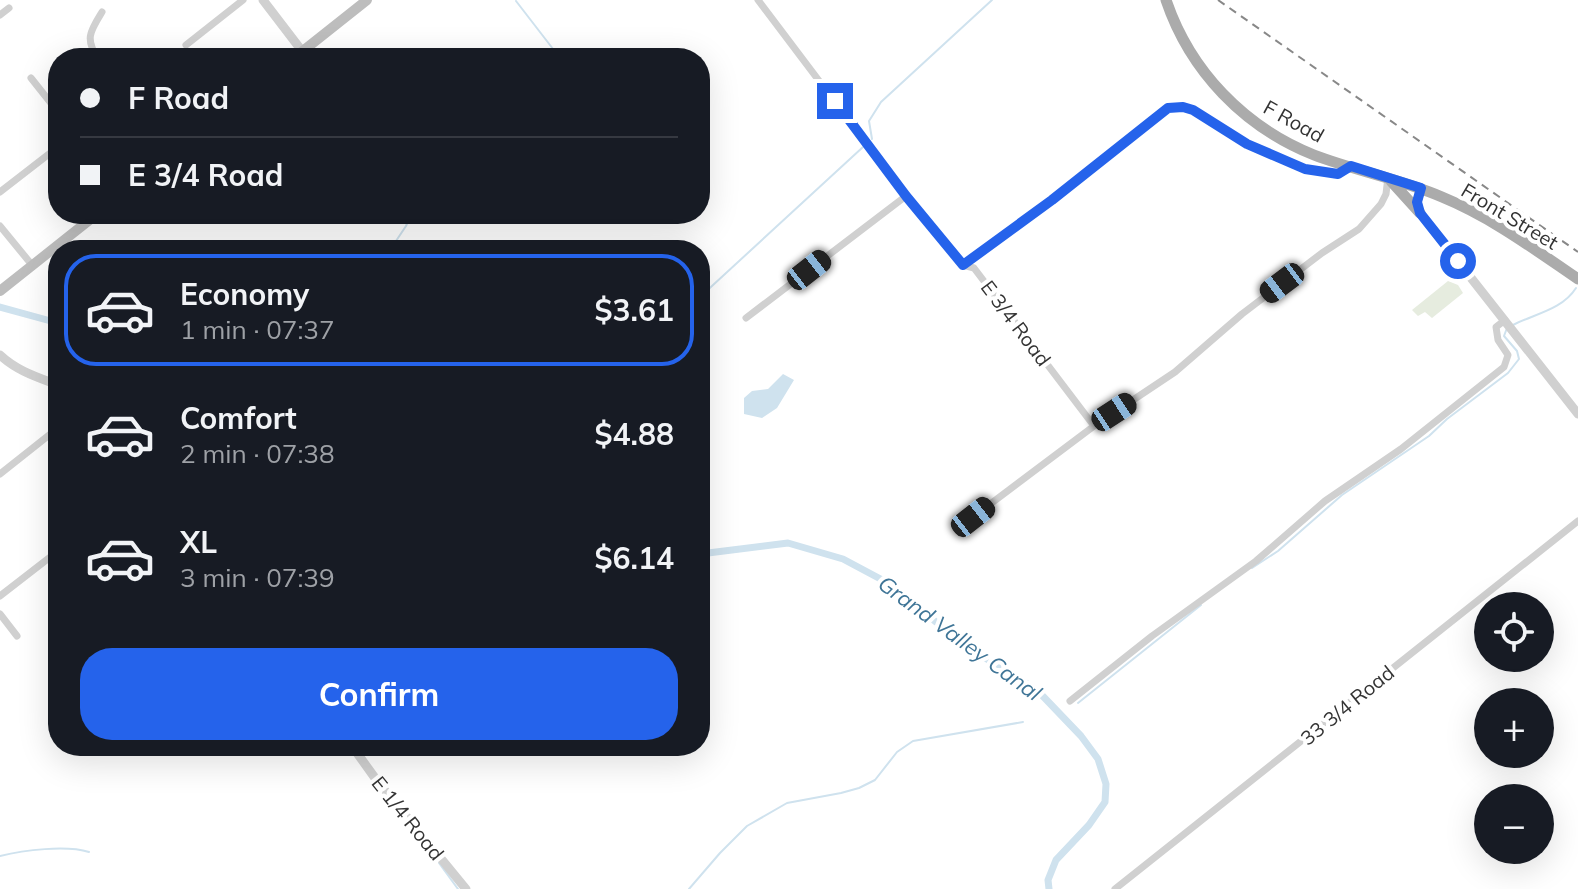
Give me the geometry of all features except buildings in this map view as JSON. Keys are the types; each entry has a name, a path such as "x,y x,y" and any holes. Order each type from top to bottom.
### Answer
{"main road":[{"path":"306,48 367,0"},
{"name":"F Road","path":"1166,0 1191,54 1217,89 1253,121 1294,146 1316,155 1421,188"},
{"path":"1388,177 1420,213"},
{"name":"Front Street","path":"1421,188 1495,224 1578,279"},
{"path":"64,240 84,224"},
{"path":"0,291 48,252"}],"street":[{"path":"186,45 243,0"},
{"path":"263,0 294,48"},
{"name":"E 3/4 Road","path":"758,0 906,196 963,265 974,268 1094,426"},
{"path":"0,15 9,8"},
{"path":"92,48 89,37 102,12"},
{"path":"31,78 48,99"},
{"path":"963,265 1052,200 1168,108 1193,110 1247,144 1305,169 1338,174 1351,166"},
{"path":"0,192 48,155"},
{"path":"973,517 1094,426 1175,372 1242,314 1359,229 1381,204 1388,177"},
{"path":"1421,188 1417,202 1420,213 1578,414"},
{"path":"746,318 906,196"},
{"path":"0,226 32,265"},
{"path":"1070,701 1152,636 1256,561 1325,501 1401,449 1504,367 1508,355 1498,340 1496,327 1505,320"},
{"path":"0,355 26,374 48,382"},
{"path":"0,474 48,436"},
{"name":"33 3/4 Road","path":"1115,889 1578,521"},
{"path":"0,596 48,559"},
{"path":"0,614 17,636"},
{"name":"E 1/4 Road","path":"359,756 466,889"}],"shaded area":[{"path":"1448,281 1458,285 1463,293 1432,318 1425,312 1418,316 1412,310"}],"water":[{"path":"783,374 794,380 777,408 762,418 744,414 744,398 752,391 768,389"}],"waterway":[{"path":"872,139 869,121 881,102 992,0"},
{"path":"516,1 552,48"},
{"path":"710,288 863,147"},
{"path":"397,240 407,224"},
{"path":"1513,325 1563,302 1576,288"},
{"name":"Grand Valley Canal","path":"0,307 48,320"},
{"path":"1252,568 1278,551 1342,495 1429,436 1508,373 1519,359 1517,351 1504,336 1507,328"},
{"name":"Grand Valley Canal","path":"710,553 788,543 843,559 888,583 982,656 1037,690 1081,736 1098,759 1106,784 1105,802 1089,825 1056,860 1048,880 1049,889"},
{"path":"1078,703 1201,605"},
{"path":"689,889 747,826 787,803 859,788 875,780 897,752 913,741 1023,722"},
{"path":"0,856 45,849 89,852"},
{"path":"439,863 458,889"}],"railway":[{"path":"1218,0 1578,252"}],"route":[{"path":"835,101 906,196 963,265 1052,200 1168,108 1183,107 1193,110 1247,144 1305,169 1338,174 1351,166 1421,188 1417,197 1420,213 1458,261"}]}
